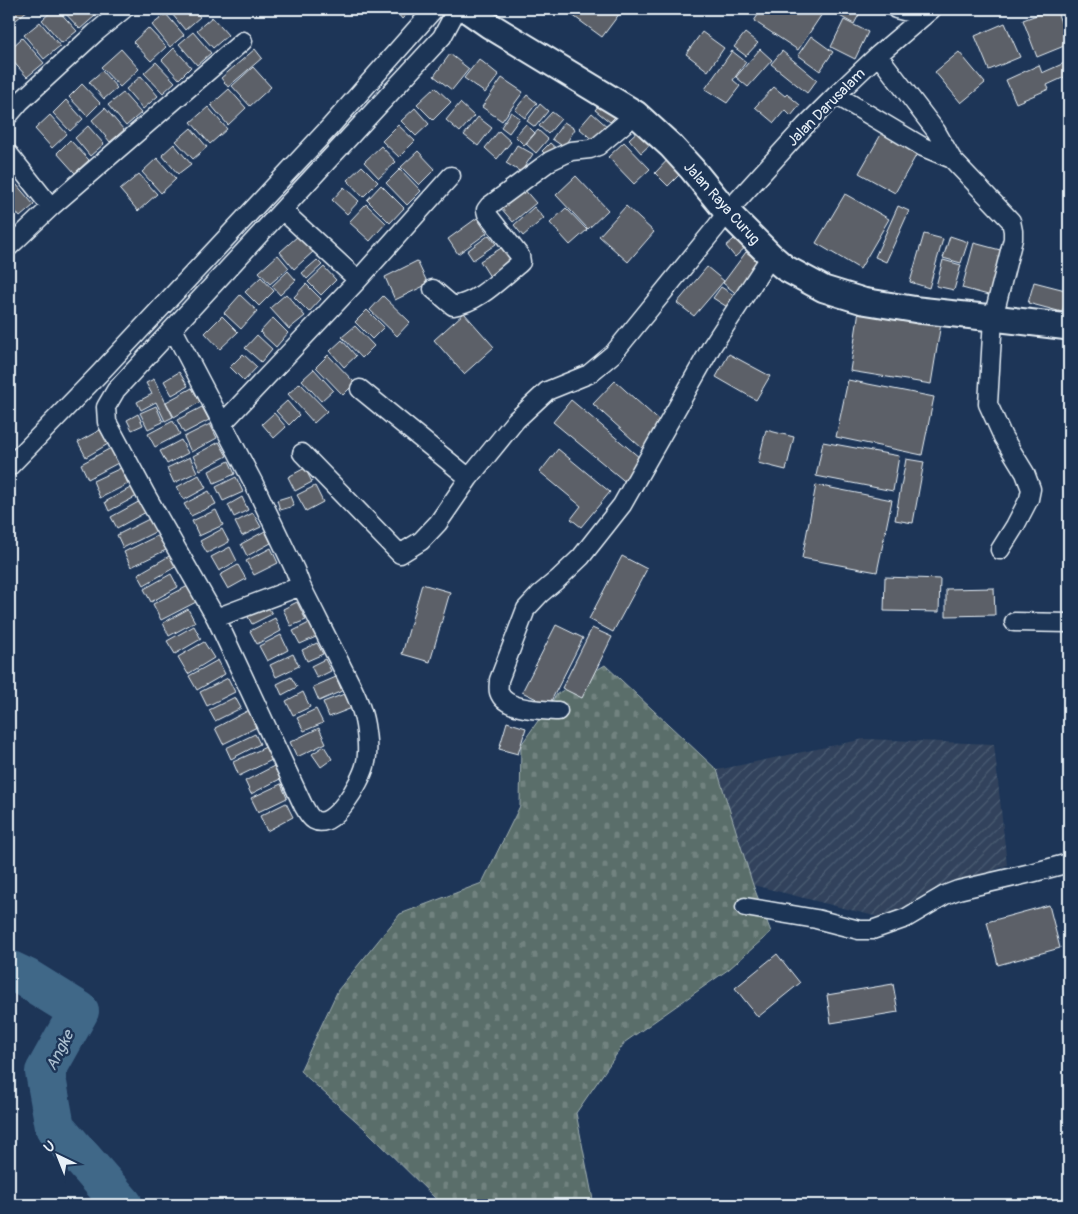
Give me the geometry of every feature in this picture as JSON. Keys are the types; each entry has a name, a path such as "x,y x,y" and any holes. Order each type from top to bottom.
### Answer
{"main road":[{"name":"Jalan Raya Curug","path":"466,9 489,25 636,114 671,146 727,212 771,256 786,268 824,289 863,301 918,310 1069,327"}],"street":[{"path":"9,115 20,102 124,9"},
{"path":"9,467 99,374 329,128 434,9"},
{"path":"173,329 253,482 301,586 360,702 365,724 367,758 365,768 350,796 338,813 326,821 319,822 314,820 305,810 216,618 107,422 106,407 116,390 442,37 457,9"},
{"path":"896,9 928,12"},
{"name":"Jalan Darusalam","path":"302,453 400,554 421,541 438,523 469,478 516,420 547,391 589,374 613,354 727,212 805,126 878,55 928,12"},
{"path":"9,247 51,207 243,41"},
{"path":"878,55 936,131 952,159 1011,221 1013,239 993,318 988,404 1002,437 1025,473 1030,489 1029,499 1000,550"},
{"path":"836,95 923,147 952,159"},
{"path":"433,290 453,306 462,305 479,296 519,264 521,262 520,256 487,214 486,210 489,206 550,161 571,151 590,150 598,146 636,114"},
{"path":"9,154 51,207"},
{"path":"222,424 358,280 451,176"},
{"path":"282,210 358,280"},
{"path":"558,711 529,709 513,705 502,698 498,691 499,680 526,609 581,557 622,505 712,346 771,256"},
{"path":"360,389 469,478"},
{"path":"216,618 301,586"},
{"path":"1014,622 1069,623"},
{"path":"745,906 816,919 853,929 872,930 906,918 945,895 958,890 1069,863"}],"shaded area":[{"path":"864,739 994,744 1007,865 882,918 753,885 717,770"}],"green space":[{"path":"605,665 717,770 753,885 771,932 729,969 625,1042 576,1113 594,1205 442,1205 364,1128 300,1071 338,990 400,914 482,883 520,806 521,745 557,694"}],"building":[{"path":"9,9 29,9 9,26"},
{"path":"54,9 57,9 77,31 62,43 42,20"},
{"path":"61,9 89,9 95,16 80,29"},
{"path":"168,9 193,9 200,17 185,30"},
{"path":"403,9 412,9 402,19 398,14"},
{"path":"564,9 623,9 602,37"},
{"path":"762,9 815,9 822,14 798,50 754,21"},
{"path":"827,9 862,9 854,24"},
{"path":"1056,9 1069,44 1037,57 1023,20"},
{"path":"166,14 184,35 170,47 152,25"},
{"path":"212,17 228,35 213,48 197,30"},
{"path":"844,20 868,32 855,59 831,47"},
{"path":"40,22 60,46 44,59 24,35"},
{"path":"1005,23 1020,57 989,70 975,36"},
{"path":"148,28 166,47 151,61 133,42"},
{"path":"193,32 211,53 197,65 179,44"},
{"path":"702,32 724,48 708,71 686,54"},
{"path":"745,33 758,43 746,56 734,47"},
{"path":"811,36 833,52 820,71 798,55"},
{"path":"22,38 44,63 27,77 9,57 9,50"},
{"path":"174,48 191,67 179,79 162,60"},
{"path":"121,49 139,69 120,87 101,67"},
{"path":"255,49 262,58 228,87 221,78"},
{"path":"760,49 772,60 748,87 736,77"},
{"path":"732,51 746,62 733,80 740,86 727,103 705,89"},
{"path":"782,51 817,80 807,93 771,64"},
{"path":"959,52 985,83 961,103 935,72"},
{"path":"450,54 469,69 452,90 434,76"},
{"path":"479,59 499,75 485,93 464,78"},
{"path":"1069,61 1069,75 1047,85 1049,89 1016,103 1006,80 1039,65 1042,73"},
{"path":"156,62 175,82 163,93 144,73"},
{"path":"253,67 271,87 250,106 232,86"},
{"path":"102,71 117,88 104,99 89,82"},
{"path":"141,76 158,96 143,109 126,89"},
{"path":"502,78 523,92 502,121 482,107"},
{"path":"82,84 100,103 87,116 69,97"},
{"path":"435,87 451,102 433,120 417,104"},
{"path":"774,87 785,96 787,94 800,105 791,116 785,110 774,123 755,107"},
{"path":"229,89 246,108 228,125 211,105"},
{"path":"123,93 141,113 126,126 108,105"},
{"path":"527,95 537,103 525,118 515,110"},
{"path":"66,100 83,119 70,131 53,113"},
{"path":"460,103 474,116 460,132 446,120"},
{"path":"540,104 548,111 535,127 527,121"},
{"path":"600,104 615,117 610,122 595,110"},
{"path":"208,107 227,129 210,144 191,122"},
{"path":"105,108 124,130 110,142 92,120"},
{"path":"415,108 429,124 416,136 401,121"},
{"path":"511,112 520,118 509,133 501,127"},
{"path":"552,112 561,119 548,134 539,126"},
{"path":"592,113 609,128 596,143 579,128"},
{"path":"50,115 67,134 52,148 35,129"},
{"path":"478,117 492,128 478,146 464,135"},
{"path":"564,122 575,129 564,147 552,139"},
{"path":"526,124 535,133 524,145 515,136"},
{"path":"398,125 415,141 399,157 382,141"},
{"path":"644,125 656,139 641,153 629,139"},
{"path":"88,126 104,144 90,156 75,138"},
{"path":"191,128 207,147 193,159 176,141"},
{"path":"538,130 548,139 536,153 526,144"},
{"path":"499,131 511,142 497,159 485,148"},
{"path":"883,131 918,152 895,193 859,173"},
{"path":"70,140 89,160 75,173 57,153"},
{"path":"624,142 650,169 634,184 608,157"},
{"path":"550,143 558,150 550,159 542,151"},
{"path":"174,144 191,164 178,174 162,155"},
{"path":"517,145 533,154 521,172 506,163"},
{"path":"381,146 396,162 379,178 364,162"},
{"path":"418,151 435,169 419,185 401,167"},
{"path":"675,152 688,166 668,186 655,173"},
{"path":"157,158 176,179 161,193 142,172"},
{"path":"362,166 378,182 363,197 347,180"},
{"path":"400,169 421,191 407,205 386,183"},
{"path":"139,174 157,194 138,211 120,190"},
{"path":"576,176 608,210 588,229 556,195"},
{"path":"16,184 34,205 20,217 9,204 9,191"},
{"path":"381,185 404,208 390,223 367,200"},
{"path":"344,187 359,201 347,214 332,200"},
{"path":"523,188 536,203 513,222 500,207"},
{"path":"845,194 889,219 860,269 816,243"},
{"path":"366,204 386,223 370,241 349,222"},
{"path":"626,206 654,232 628,262 599,236"},
{"path":"898,206 909,211 886,262 875,257"},
{"path":"534,207 544,218 523,236 514,225"},
{"path":"566,208 587,230 570,245 550,223"},
{"path":"477,218 487,233 458,254 448,239"},
{"path":"741,233 750,243 735,257 726,246"},
{"path":"924,234 943,239 929,288 910,282"},
{"path":"299,235 314,251 294,269 280,252"},
{"path":"489,235 496,244 473,260 467,251"},
{"path":"950,236 968,242 961,263 943,258"},
{"path":"974,243 1004,251 992,296 962,288"},
{"path":"503,247 514,267 492,280 480,261"},
{"path":"746,252 762,264 739,296 723,283"},
{"path":"278,255 289,268 270,284 259,272"},
{"path":"317,260 322,265 307,279 302,273"},
{"path":"943,260 961,265 954,290 936,286"},
{"path":"417,261 428,284 395,300 385,277"},
{"path":"324,267 336,280 321,295 308,282"},
{"path":"707,267 724,281 694,316 677,303"},
{"path":"288,271 296,280 280,295 272,286"},
{"path":"261,277 274,291 259,306 245,292"},
{"path":"1034,282 1069,291 1062,312 1028,303"},
{"path":"306,284 321,299 309,312 294,297"},
{"path":"721,287 740,299 732,310 713,298"},
{"path":"286,294 305,316 289,329 270,308"},
{"path":"240,295 257,311 241,329 224,313"},
{"path":"383,296 410,322 397,336 370,310"},
{"path":"367,310 384,327 372,339 355,322"},
{"path":"859,310 941,323 931,384 850,371"},
{"path":"464,313 494,347 464,374 434,340"},
{"path":"222,316 238,332 220,349 205,333"},
{"path":"273,318 288,333 276,347 260,332"},
{"path":"355,326 374,346 362,358 342,337"},
{"path":"257,335 272,349 261,362 245,348"},
{"path":"342,340 356,356 344,367 330,351"},
{"path":"243,354 257,367 244,381 230,367"},
{"path":"729,354 770,376 756,400 716,377"},
{"path":"328,355 355,383 343,395 316,367"},
{"path":"314,369 333,390 321,401 302,380"},
{"path":"179,372 188,386 172,395 164,381"},
{"path":"154,379 173,417 165,421 156,402 141,410 137,402 152,394 146,383"},
{"path":"848,380 934,397 922,455 836,437"},
{"path":"615,381 664,425 643,449 593,404"},
{"path":"300,383 327,411 314,423 288,394"},
{"path":"192,388 200,402 174,417 166,402"},
{"path":"571,400 646,463 628,484 553,422"},
{"path":"287,401 299,415 289,425 276,411"},
{"path":"156,406 163,422 148,429 140,413"},
{"path":"202,407 209,420 184,433 177,420"},
{"path":"274,413 286,427 274,438 262,424"},
{"path":"138,414 143,425 132,430 127,420"},
{"path":"173,421 180,434 155,447 148,434"},
{"path":"210,424 217,438 191,452 184,437"},
{"path":"100,430 108,444 86,457 78,442"},
{"path":"766,430 794,437 786,470 758,463"},
{"path":"181,440 188,453 167,464 160,451"},
{"path":"219,442 227,456 200,470 193,456"},
{"path":"823,442 899,456 893,491 816,476"},
{"path":"111,448 118,463 88,479 81,464"},
{"path":"558,449 610,492 581,527 571,519 581,506 540,472"},
{"path":"190,457 197,472 174,483 167,468"},
{"path":"906,459 924,462 913,523 895,520"},
{"path":"229,461 235,474 214,483 209,471"},
{"path":"121,468 128,484 100,498 93,481"},
{"path":"305,468 312,482 295,491 288,477"},
{"path":"199,475 206,488 184,500 177,487"},
{"path":"236,477 243,492 223,501 216,487"},
{"path":"816,485 892,500 877,572 802,558"},
{"path":"315,486 323,502 306,511 297,495"},
{"path":"132,487 137,496 109,511 105,502"},
{"path":"209,491 216,504 191,516 184,504"},
{"path":"290,496 294,506 280,510 277,500"},
{"path":"242,497 248,510 234,517 228,505"},
{"path":"142,500 148,511 117,528 111,517"},
{"path":"216,510 223,525 199,536 192,521"},
{"path":"253,513 261,527 242,536 235,522"},
{"path":"151,518 157,531 123,548 117,535"},
{"path":"222,529 229,542 207,553 200,541"},
{"path":"265,531 271,543 247,556 241,544"},
{"path":"161,534 168,549 131,567 124,552"},
{"path":"230,547 237,561 219,571 211,557"},
{"path":"271,548 278,563 254,575 246,561"},
{"path":"171,555 177,566 144,585 138,574"},
{"path":"622,556 647,569 613,632 589,619"},
{"path":"238,565 246,579 228,589 220,575"},
{"path":"171,574 178,587 151,602 144,589"},
{"path":"885,577 940,579 939,612 884,611"},
{"path":"192,584 200,600 161,620 153,604"},
{"path":"422,584 450,592 430,662 402,654"},
{"path":"994,588 995,615 946,616 946,589"},
{"path":"297,602 306,620 291,626 283,609"},
{"path":"267,605 272,614 252,624 247,615"},
{"path":"188,609 195,622 169,636 163,623"},
{"path":"275,618 281,631 257,644 250,631"},
{"path":"309,623 316,637 300,644 293,631"},
{"path":"556,625 583,638 549,705 522,692"},
{"path":"194,626 201,639 175,654 167,641"},
{"path":"592,628 612,637 582,698 562,688"},
{"path":"281,635 288,650 267,661 259,646"},
{"path":"204,642 214,658 188,674 178,657"},
{"path":"317,643 323,654 307,661 302,650"},
{"path":"293,654 299,666 276,677 270,665"},
{"path":"325,659 331,671 317,678 311,666"},
{"path":"218,660 225,674 197,690 189,676"},
{"path":"291,677 297,687 282,695 277,684"},
{"path":"336,677 342,691 319,701 313,687"},
{"path":"228,678 235,692 207,706 200,692"},
{"path":"303,692 310,707 293,715 286,701"},
{"path":"347,693 352,708 329,717 323,702"},
{"path":"235,697 241,708 215,721 209,710"},
{"path":"253,708 261,725 223,744 215,728"},
{"path":"316,709 323,723 304,731 297,718"},
{"path":"507,722 526,728 518,754 499,749"},
{"path":"319,728 326,743 297,757 290,742"},
{"path":"255,734 260,744 231,759 226,748"},
{"path":"268,746 274,759 239,776 233,762"},
{"path":"324,746 332,759 321,767 312,754"},
{"path":"274,766 280,779 251,794 245,781"},
{"path":"281,784 287,798 258,812 251,798"},
{"path":"286,803 293,817 267,831 260,816"},
{"path":"1049,905 1060,948 998,965 987,922"},
{"path":"777,954 800,983 758,1017 735,988"},
{"path":"893,984 898,1012 831,1023 827,995"}],"waterway":[{"name":"Angke","path":"9,970 26,978 79,1011 45,1072 55,1127 123,1205"}]}
